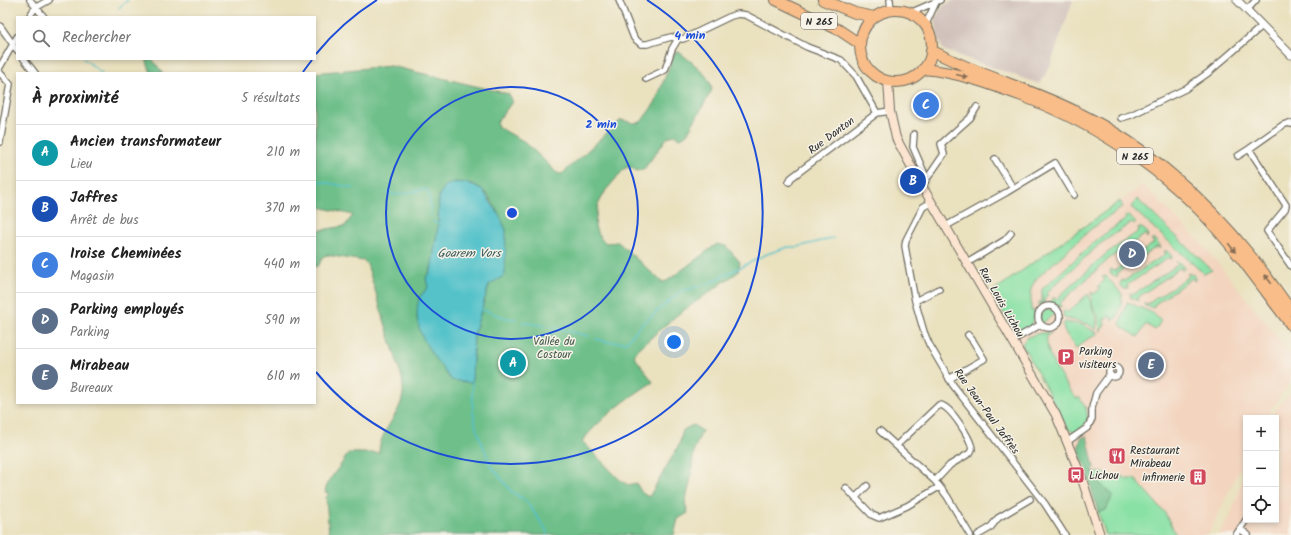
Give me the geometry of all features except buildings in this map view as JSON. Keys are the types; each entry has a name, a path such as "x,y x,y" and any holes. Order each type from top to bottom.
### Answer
{"highway":[{"name":"N 265","path":"776,0 839,30 860,44"},
{"name":"N 265","path":"823,0 855,13 874,17"},
{"path":"891,11 901,11 910,13 925,26 931,41 932,50 924,69 908,80 888,81 870,72 864,63 860,44 866,26 874,17 891,11"},
{"name":"N 265","path":"932,50 951,61 1062,104 1083,114 1135,146 1167,171 1223,224 1249,254 1291,310"},
{"name":"N 265","path":"924,69 940,70 967,77 1038,102 1080,121 1133,154 1189,200 1220,233 1291,325"}],"main road":[{"name":"Rue Louis Lichou","path":"888,81 890,111 896,138 922,186 1056,415 1068,441 1100,535"}],"street":[{"path":"30,0 43,16"},
{"path":"30,16 35,8 49,0"},
{"path":"619,0 637,42 647,44 671,37 678,39 690,36 731,16 738,14 746,15 807,47 841,60 856,76 877,113"},
{"path":"890,0 891,11"},
{"path":"1237,0 1291,56"},
{"path":"1247,10 1256,0"},
{"path":"910,13 938,1"},
{"path":"925,26 938,1"},
{"path":"0,26 16,49"},
{"path":"1121,118 1131,115 1185,89 1208,73 1262,26"},
{"path":"0,67 16,38"},
{"path":"646,79 665,70 672,49 678,39"},
{"path":"25,60 34,72"},
{"path":"0,73 10,84 0,142"},
{"path":"922,186 944,154 941,144 970,118 977,107"},
{"name":"Rue Danton","path":"789,182 791,178 877,113 890,111"},
{"path":"1238,156 1283,125 1289,123 1291,124"},
{"path":"914,134 913,147 927,179"},
{"path":"1249,149 1286,205 1285,209 1267,231 1291,266"},
{"path":"995,159 1013,188"},
{"path":"946,226 1055,163 1074,195"},
{"name":"Rue Jean-Paul Jaffrès","path":"932,202 923,207 906,240 915,301 924,332 949,379 1045,504 1065,535"},
{"path":"967,263 1005,240 1011,233"},
{"path":"915,301 939,289"},
{"path":"1012,340 1040,325 1050,329 1057,326 1060,319 1057,310 1048,306 1041,309 1037,315 1040,325"},
{"path":"949,379 984,359 973,341 968,336"},
{"path":"1068,441 1087,428 1092,418 1092,408 1096,393 1110,374"},
{"path":"897,445 938,404 944,405 954,416 972,449 970,453 950,465 934,481"},
{"path":"880,431 897,445 948,496 970,535"},
{"path":"855,498 867,486"},
{"path":"846,488 872,515 878,518 910,505 939,487"},
{"path":"978,535 990,528 998,518 1030,499"},
{"path":"1236,535 1244,523"},
{"path":"1240,529 1248,535"}],"shaded area":[{"path":"955,0 1073,0 1050,66 1040,84 943,50 938,37 935,17 944,5"},
{"path":"1143,185 1203,245 1291,354 1291,381 1267,415 1243,415 1243,461 1209,533 1204,535 1106,535 1084,462 1058,410 992,292"},
{"path":"1291,393 1291,535 1219,535 1231,515 1243,478 1243,523 1279,523 1279,415 1273,415 1276,409"}],"green space":[{"name":"Vallée du Costour","path":"675,52 679,52 704,73 712,90 687,134 681,138 673,135 667,138 644,169 637,171 630,167 625,168 606,190 598,205 596,216 595,227 601,239 606,243 618,242 662,282 667,281 717,244 726,246 740,262 738,272 677,315 637,350 634,356 653,382 615,409 582,441 619,479 628,485 636,483 642,493 649,497 679,445 683,430 693,425 702,431 694,450 690,483 685,503 688,513 678,519 674,535 329,535 326,497 329,494 325,492 328,483 348,453 379,453 382,438 398,409 403,390 402,378 367,264 364,261 326,255 322,258 319,265 316,266 316,231 345,226 353,215 316,206 316,73 391,66 509,94 512,102 497,122 498,127 525,142 557,173 562,174 621,120 634,123 641,122 655,103","holes":["455,182 467,183 481,189 486,194 496,208 506,230 474,334 472,383 417,319 419,298 428,287 426,278 430,271 435,250 438,226 439,195"]},
{"path":"146,60 153,60 162,72 151,72"},
{"path":"1137,199 1212,270 1204,274 1131,207"},
{"path":"1120,201 1123,207 1091,229 1036,279 1031,288 1031,311 1034,310 1034,319 1028,329 1015,333 992,292"},
{"path":"1128,215 1136,223 1134,225 1131,223 1100,244 1046,293 1048,295 1045,298 1044,303 1039,305 1039,302 1042,302 1042,289 1099,238 1126,219 1125,216"},
{"path":"1138,228 1142,228 1148,233 1147,238 1146,234 1110,258 1060,303 1061,307 1049,303 1054,297 1055,300 1107,253 1139,231"},
{"path":"1151,240 1155,240 1161,247 1159,249 1158,246 1117,273 1118,276 1116,277 1110,273 1111,269 1114,271 1154,243"},
{"path":"1164,251 1167,251 1172,256 1171,260 1170,257 1127,285 1128,288 1124,289 1120,284 1122,280 1124,281 1166,254"},
{"path":"1178,261 1185,268 1182,271 1181,267 1137,298 1138,301 1131,298 1130,293 1134,294 1179,264 1176,262"},
{"path":"1187,273 1194,275 1194,281 1192,278 1154,305 1154,308 1145,306 1144,303 1146,305 1189,276"},
{"path":"1106,276 1122,294 1121,307 1117,317 1112,320 1110,316 1104,319 1105,324 1100,332 1099,320 1092,304 1091,292 1094,294 1100,289 1098,286 1105,280 1102,277"},
{"path":"1088,294 1097,321 1096,330 1088,324 1064,318 1063,312 1065,310 1068,312"},
{"path":"1127,302 1153,313 1161,321 1155,330 1146,324 1138,337 1122,327 1120,323"},
{"path":"1047,309 1052,310 1055,313 1043,323 1041,322 1040,315"},
{"path":"1065,322 1084,325 1098,334 1086,340 1076,349 1063,329 1064,326 1062,325"},
{"path":"1052,332 1047,336 1047,343 1052,360 1067,386 1077,399 1079,397 1088,416 1085,425 1075,433 1068,429 1022,344 1024,340 1031,336 1039,333"},
{"path":"1087,436 1094,467 1093,472 1099,483 1113,495 1106,510 1098,512 1088,472 1078,450 1081,438"},
{"path":"1093,472 1106,473 1106,476 1109,478 1120,475 1127,479 1135,479 1165,513 1176,535 1106,535 1098,512 1106,510 1112,495 1099,483"}],"water":[{"name":"Goarem Vors","path":"455,182 467,183 482,189 498,213 506,230 505,275 489,285 474,334 472,383 451,380 425,342 418,322 417,311 419,299 428,287 426,278 431,271 438,226 439,195 445,186"}],"waterway":[{"path":"119,8 128,0"},
{"path":"85,60 101,72"},
{"path":"318,181 354,188"},
{"path":"387,193 397,195 426,189 429,194 431,215"},
{"path":"433,221 439,224"},
{"path":"596,339 608,342 626,342 640,326 681,291 705,285 767,254 788,247 798,247 833,238"},
{"path":"481,309 506,318 516,319"},
{"path":"522,322 545,326"},
{"path":"551,327 589,336"},
{"path":"472,382 473,412 476,428 491,466 512,492 526,501 547,531 547,535"}],"place":[{"name":"Iroise Cheminées","path":"926,105"},
{"name":"Jaffres","path":"913,181"},
{"name":"Parking employés","path":"1132,254"},
{"name":"Parking visiteurs","path":"1066,357"},
{"name":"Ancien transformateur","path":"513,363"},
{"name":"Mirabeau","path":"1151,365"},
{"name":"Restaurant Mirabeau","path":"1117,456"},
{"name":"Lichou","path":"1076,475"},
{"name":"infirmerie","path":"1198,477"}]}
